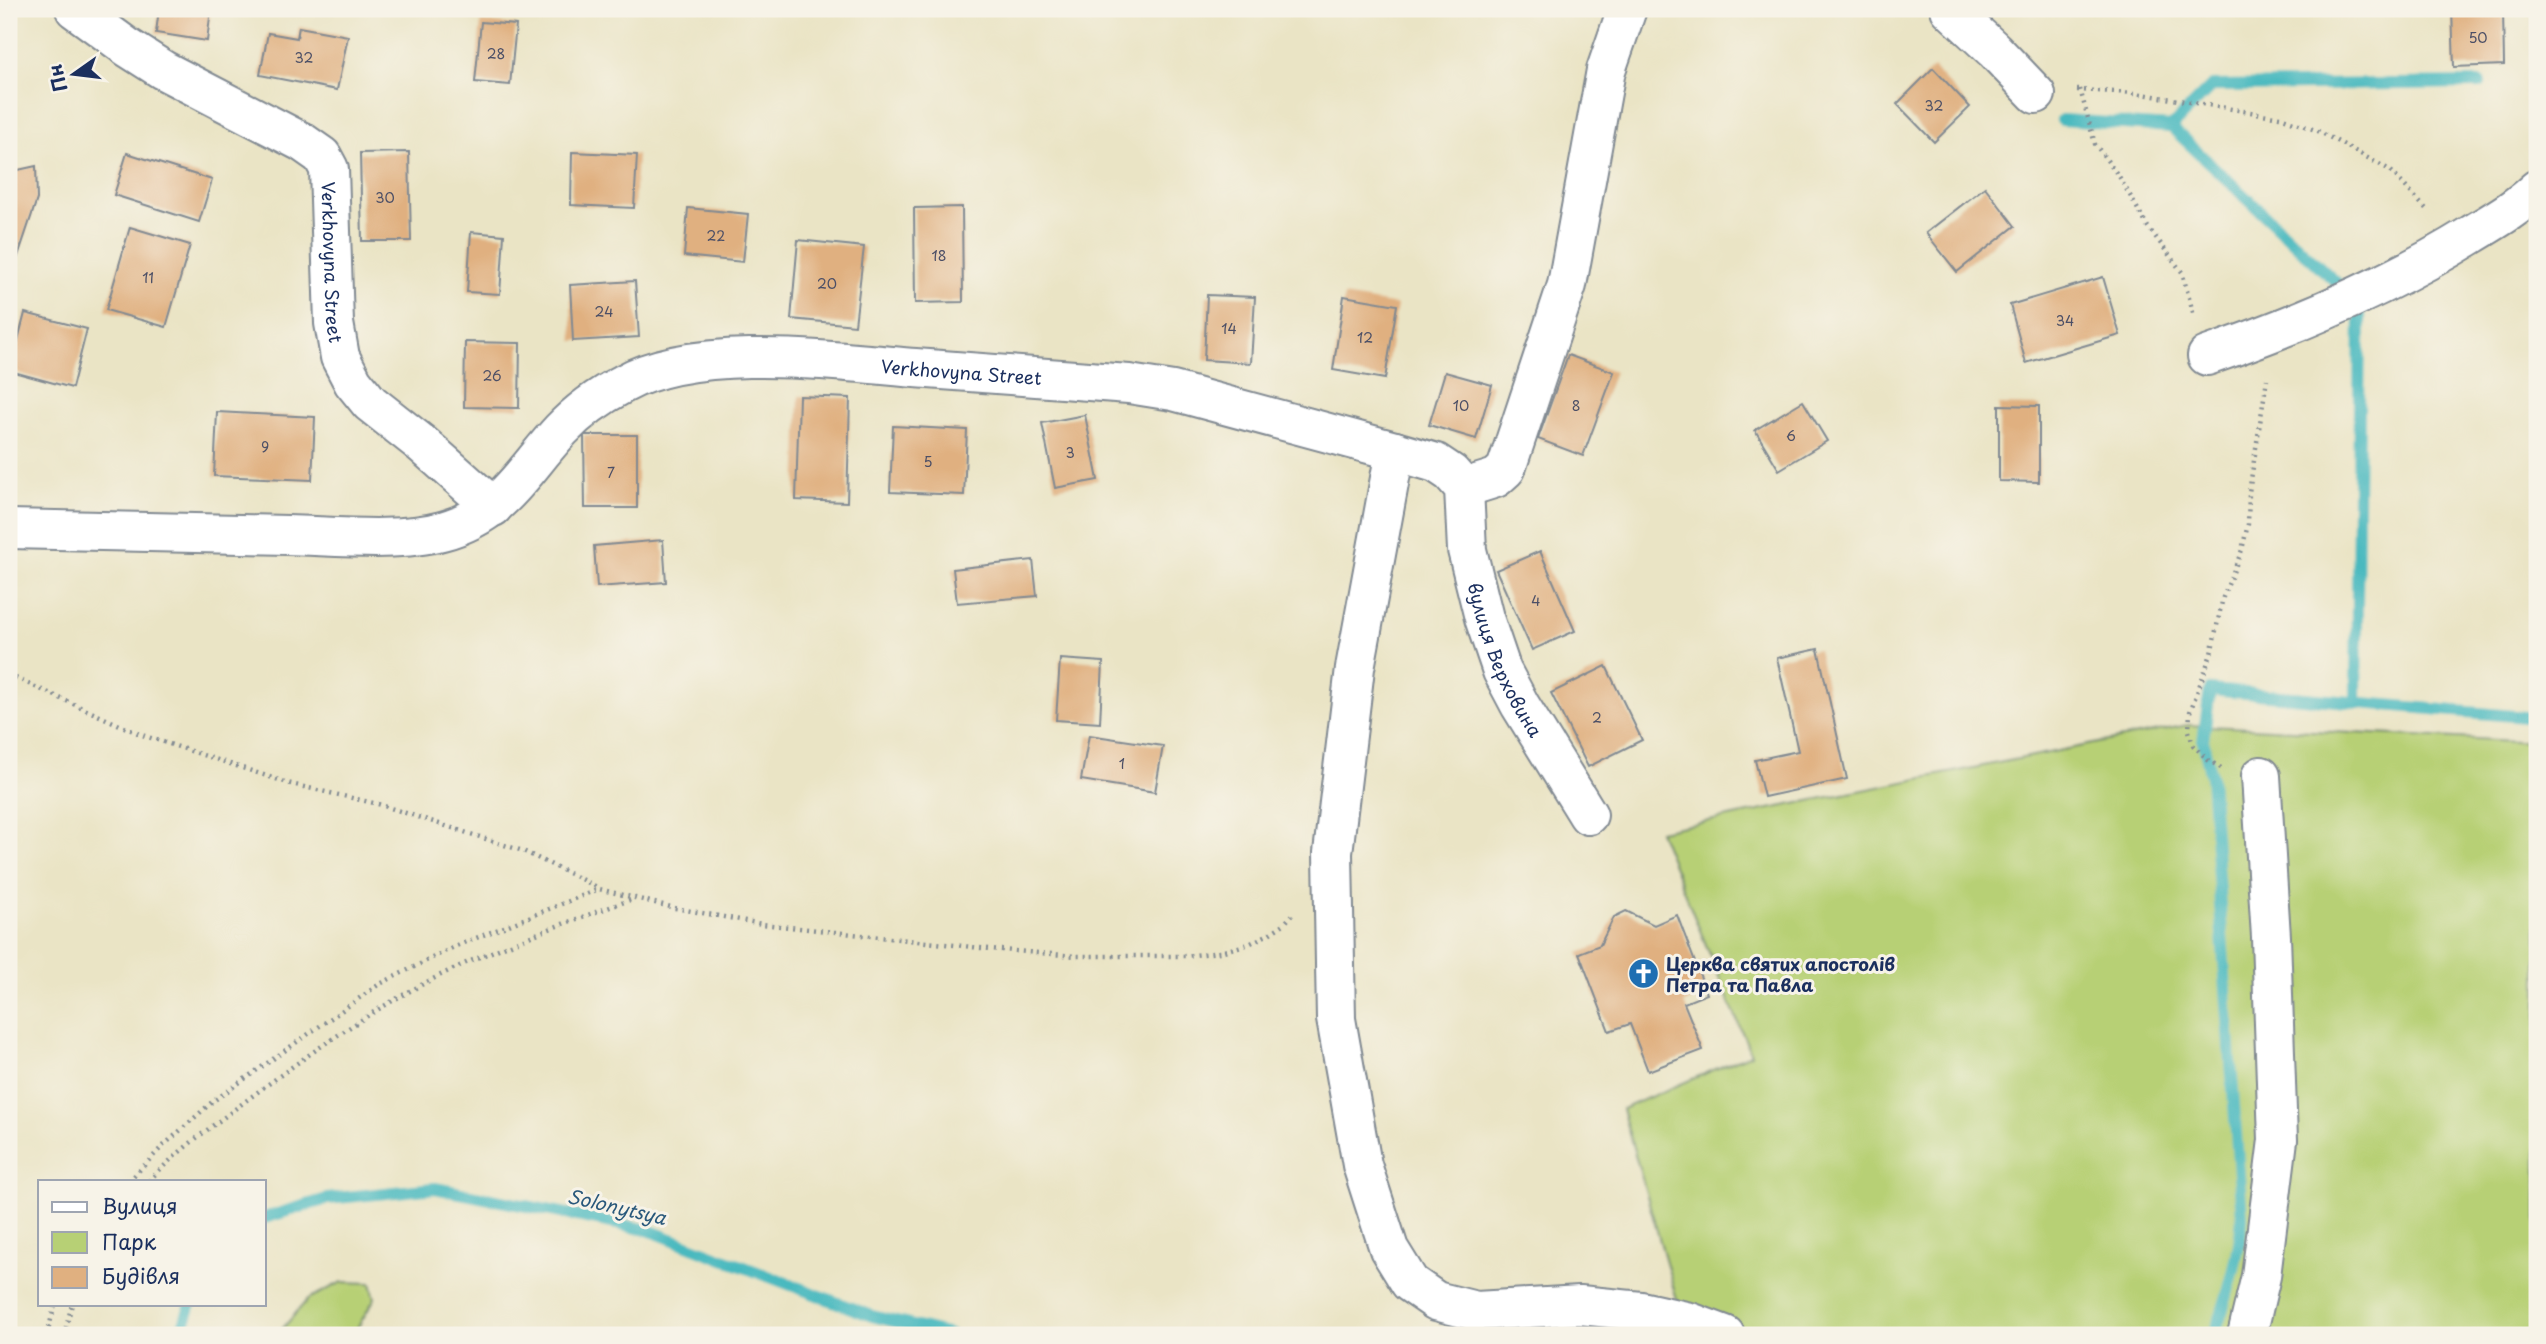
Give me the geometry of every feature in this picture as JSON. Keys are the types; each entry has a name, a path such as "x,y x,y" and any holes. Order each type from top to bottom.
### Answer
{"street":[{"name":"Verkhovyna Street","path":"75,9 163,70 302,142 322,156 329,169 334,323 340,357 353,382 370,403 422,443 493,507"},
{"path":"1464,488 1496,478 1506,468 1567,285 1606,71 1627,9"},
{"path":"1950,9 2036,94"},
{"path":"2207,356 2274,333 2369,290 2453,246 2522,204 2537,189"},
{"name":"Verkhovyna Street","path":"9,528 395,536 439,532 468,522 510,493 562,429 599,397 632,378 708,360 806,359 1129,384 1173,391 1436,463 1451,473 1464,488"},
{"path":"1395,451 1354,668 1333,853 1336,1020 1362,1166 1389,1249 1410,1283 1436,1301 1476,1311 1580,1305 1641,1311 1690,1322 1725,1335"},
{"name":"вулиця Верховина","path":"1464,488 1467,550 1484,618 1502,671 1588,815"},
{"path":"2247,1335 2261,1276 2278,1140 2262,786"}],"path":[{"path":"2075,82 2080,90 2095,144 2120,178 2148,228 2182,272 2207,356"},
{"path":"2036,94 2080,90 2136,93 2280,117 2318,131 2390,170 2409,189 2453,246"},
{"path":"2262,786 2208,760 2193,745 2189,731 2190,712 2211,653 2223,597 2242,550 2248,524 2249,492 2274,333"},
{"path":"9,676 142,735 278,780 378,804 523,851 600,889 634,899 797,928 990,949 1116,957 1186,956 1220,952 1250,944 1284,924 1297,908"},
{"path":"130,1180 212,1102 378,985 456,946 600,889"},
{"path":"150,1180 190,1144 242,1104 307,1056 375,1012 463,965 634,899"},
{"path":"47,1335 54,1306"},
{"path":"64,1335 71,1306"}],"green space":[{"path":"2188,725 2537,742 2537,1335 1687,1335 1622,1109 1751,1054 1659,831"},
{"path":"342,1282 371,1283 375,1298 353,1335 277,1335 308,1299"}],"building":[{"path":"159,9 211,9 207,41 156,33"},
{"path":"2452,9 2503,9 2504,65 2454,67"},
{"path":"481,22 516,25 510,85 475,82"},
{"path":"299,27 348,36 337,90 260,75 268,33 297,38"},
{"path":"1933,68 1970,107 1934,142 1897,104"},
{"path":"409,152 411,241 362,241 360,153"},
{"path":"572,152 637,155 634,208 571,205"},
{"path":"127,153 212,180 199,222 114,195"},
{"path":"36,166 37,199 15,265 9,265 9,172"},
{"path":"1985,187 2015,226 1957,272 1926,233"},
{"path":"962,207 963,302 915,303 914,208"},
{"path":"688,208 748,214 743,262 684,256"},
{"path":"130,227 190,245 166,327 106,310"},
{"path":"471,232 504,235 500,294 467,292"},
{"path":"798,240 864,247 855,325 791,319"},
{"path":"2103,277 2120,335 2026,363 2010,305"},
{"path":"635,281 639,337 573,341 570,285"},
{"path":"1207,295 1255,297 1251,363 1204,360"},
{"path":"1344,296 1397,305 1385,379 1333,370"},
{"path":"25,313 87,329 72,388 10,371"},
{"path":"465,342 520,343 519,408 464,407"},
{"path":"1568,355 1614,372 1583,456 1538,439"},
{"path":"1445,372 1492,385 1476,439 1429,425"},
{"path":"799,396 850,398 847,502 796,500"},
{"path":"1803,401 1827,441 1779,470 1755,430"},
{"path":"1999,405 2039,406 2039,482 1999,481"},
{"path":"217,412 315,417 312,480 214,476"},
{"path":"1085,415 1098,480 1055,488 1042,423"},
{"path":"893,426 967,430 964,495 890,492"},
{"path":"584,435 637,435 637,508 585,508"},
{"path":"663,540 666,582 597,587 594,546"},
{"path":"1540,551 1575,631 1532,650 1496,570"},
{"path":"1033,560 1037,596 957,603 953,569"},
{"path":"1818,649 1847,779 1764,797 1755,760 1798,751 1777,658"},
{"path":"1060,659 1103,662 1100,723 1056,720"},
{"path":"1606,666 1642,740 1588,767 1551,693"},
{"path":"1089,735 1163,746 1155,792 1081,780"},
{"name":"Церква святих апостолів Петра та Павла","path":"1626,911 1654,925 1677,915 1707,994 1684,1003 1703,1050 1648,1071 1630,1024 1609,1031 1579,953 1600,945 1614,917"}],"waterway":[{"path":"2171,127 2212,86 2480,83"},
{"path":"2062,120 2171,127 2338,284"},
{"path":"2356,703 2360,315"},
{"path":"2214,1335 2232,1277 2242,1218 2211,777 2203,741 2210,690 2537,718"},
{"name":"Solonytsya","path":"266,1217 327,1199 435,1188 648,1230 872,1316 950,1335"},
{"name":"Solonytsya","path":"180,1335 190,1306"}],"place":[{"name":"Церква святих апостолів Петра та Павла","path":"1643,973"}]}
